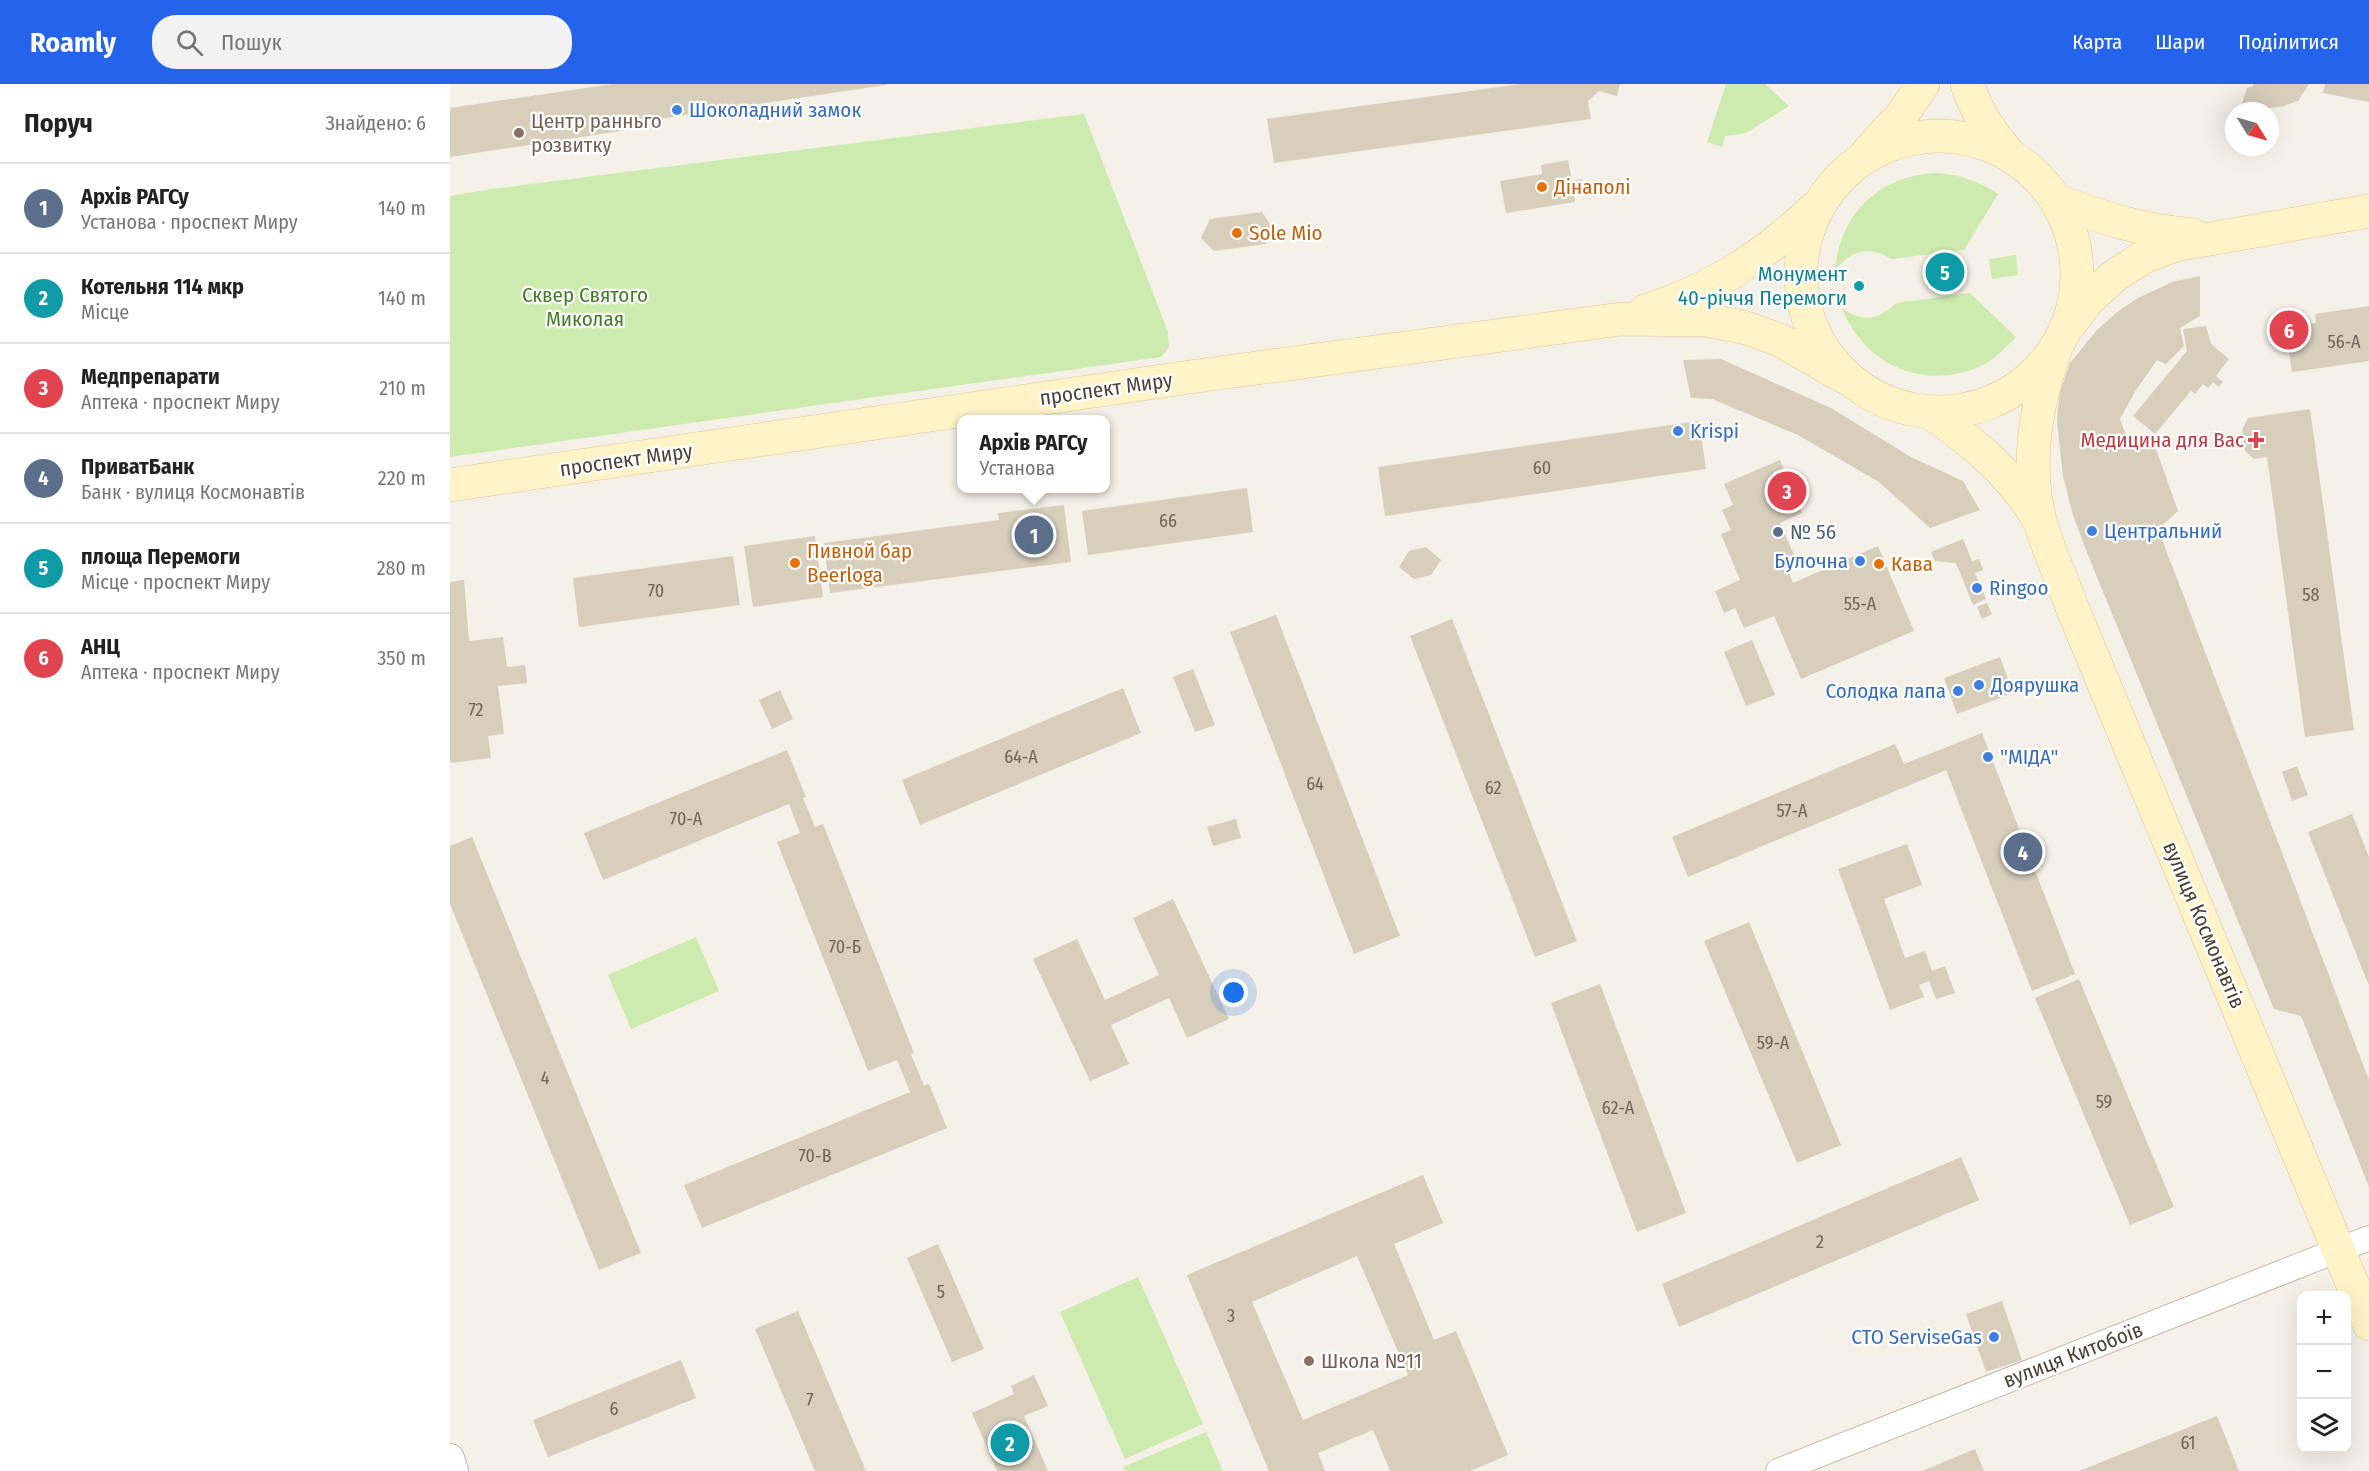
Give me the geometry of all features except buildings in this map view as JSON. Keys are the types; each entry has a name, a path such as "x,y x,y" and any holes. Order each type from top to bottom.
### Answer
{"main road":[{"path":"1923,84 1902,115 1822,200 1813,218 1802,255 1802,293 1813,331 1822,348 1846,378 1885,402 1914,411 1962,411 1993,402 2021,386 2039,370 2087,301 2113,277 2132,264 2175,244 2369,211"},
{"path":"1967,84 1981,117 1994,138 2031,170 2056,200 2071,230 2077,263 2076,297 2060,340"},
{"path":"1858,162 1894,144 1933,136 1954,136 1973,140 2011,155"},
{"name":"проспект Миру","path":"1621,319 1699,291 1744,267 1785,236 1822,200"},
{"path":"2056,200 2115,222 2156,232 2209,237"},
{"name":"проспект Миру","path":"450,484 1190,377 1621,319 1706,320 1743,327 1779,340 1846,378"},
{"name":"вулиця Космонавтів","path":"2060,340 2043,384 2036,418 2033,452 2034,487 2041,524 2072,607 2354,1244 2369,1324"},
{"name":"вулиця Космонавтів","path":"1929,412 1968,439 1986,455 2018,490 2041,524"}],"street":[{"name":"вулиця Китобоїв","path":"1778,1471 2354,1244"},
{"path":"450,1458 454,1471"}],"green space":[{"path":"1726,84 1765,84 1789,106 1746,133 1725,136 1722,147 1707,142"},
{"name":"Сквер Святого Миколая","path":"1084,114 1168,332 1169,347 1161,357 450,457 450,196"},
{"path":"1937,173 1969,179 1998,194 1964,250 1891,259 1876,252 1861,252 1848,258 1835,270 1838,250 1845,231 1854,215 1866,201 1898,181 1916,175"},
{"path":"2016,255 2018,275 1992,279 1989,259"},
{"path":"1970,293 2016,337 1985,364 1963,372 1941,376 1900,369 1882,359 1865,345 1852,328 1842,308 1856,316 1870,318 1890,309 1896,303"},
{"path":"696,937 719,991 631,1029 608,975"},
{"path":"1138,1277 1203,1424 1125,1459 1060,1312"},
{"path":"1206,1432 1223,1471 1125,1471 1123,1467"}],"place":[{"name":"Шоколадний замок","path":"677,110"},
{"name":"Центр ранньго розвитку","path":"519,133"},
{"name":"Дінаполі","path":"1542,187"},
{"name":"Sole Mio","path":"1237,233"},
{"name":"площа Перемоги","path":"1945,272"},
{"name":"Монумент 40-річчя Перемоги","path":"1859,286"},
{"name":"АНЦ","path":"2289,330"},
{"name":"Krispi","path":"1678,431"},
{"name":"Медицина для Вас","path":"2256,440"},
{"name":"Медпрепарати","path":"1787,491"},
{"name":"Центральний","path":"2092,531"},
{"name":"№ 56","path":"1778,532"},
{"name":"Архів РАГСу","path":"1034,535"},
{"name":"Булочна","path":"1860,561"},
{"name":"Пивной бар Beerloga","path":"795,563"},
{"name":"Кава","path":"1879,564"},
{"name":"Ringoo","path":"1977,588"},
{"name":"Доярушка","path":"1979,685"},
{"name":"Солодка лапа","path":"1958,691"},
{"name":"\"МІДА\"","path":"1988,757"},
{"name":"ПриватБанк","path":"2023,852"},
{"name":"СТО ServiseGas","path":"1994,1337"},
{"name":"Школа №11","path":"1309,1361"},
{"name":"Котельня 114 мкр","path":"1010,1443"}]}
